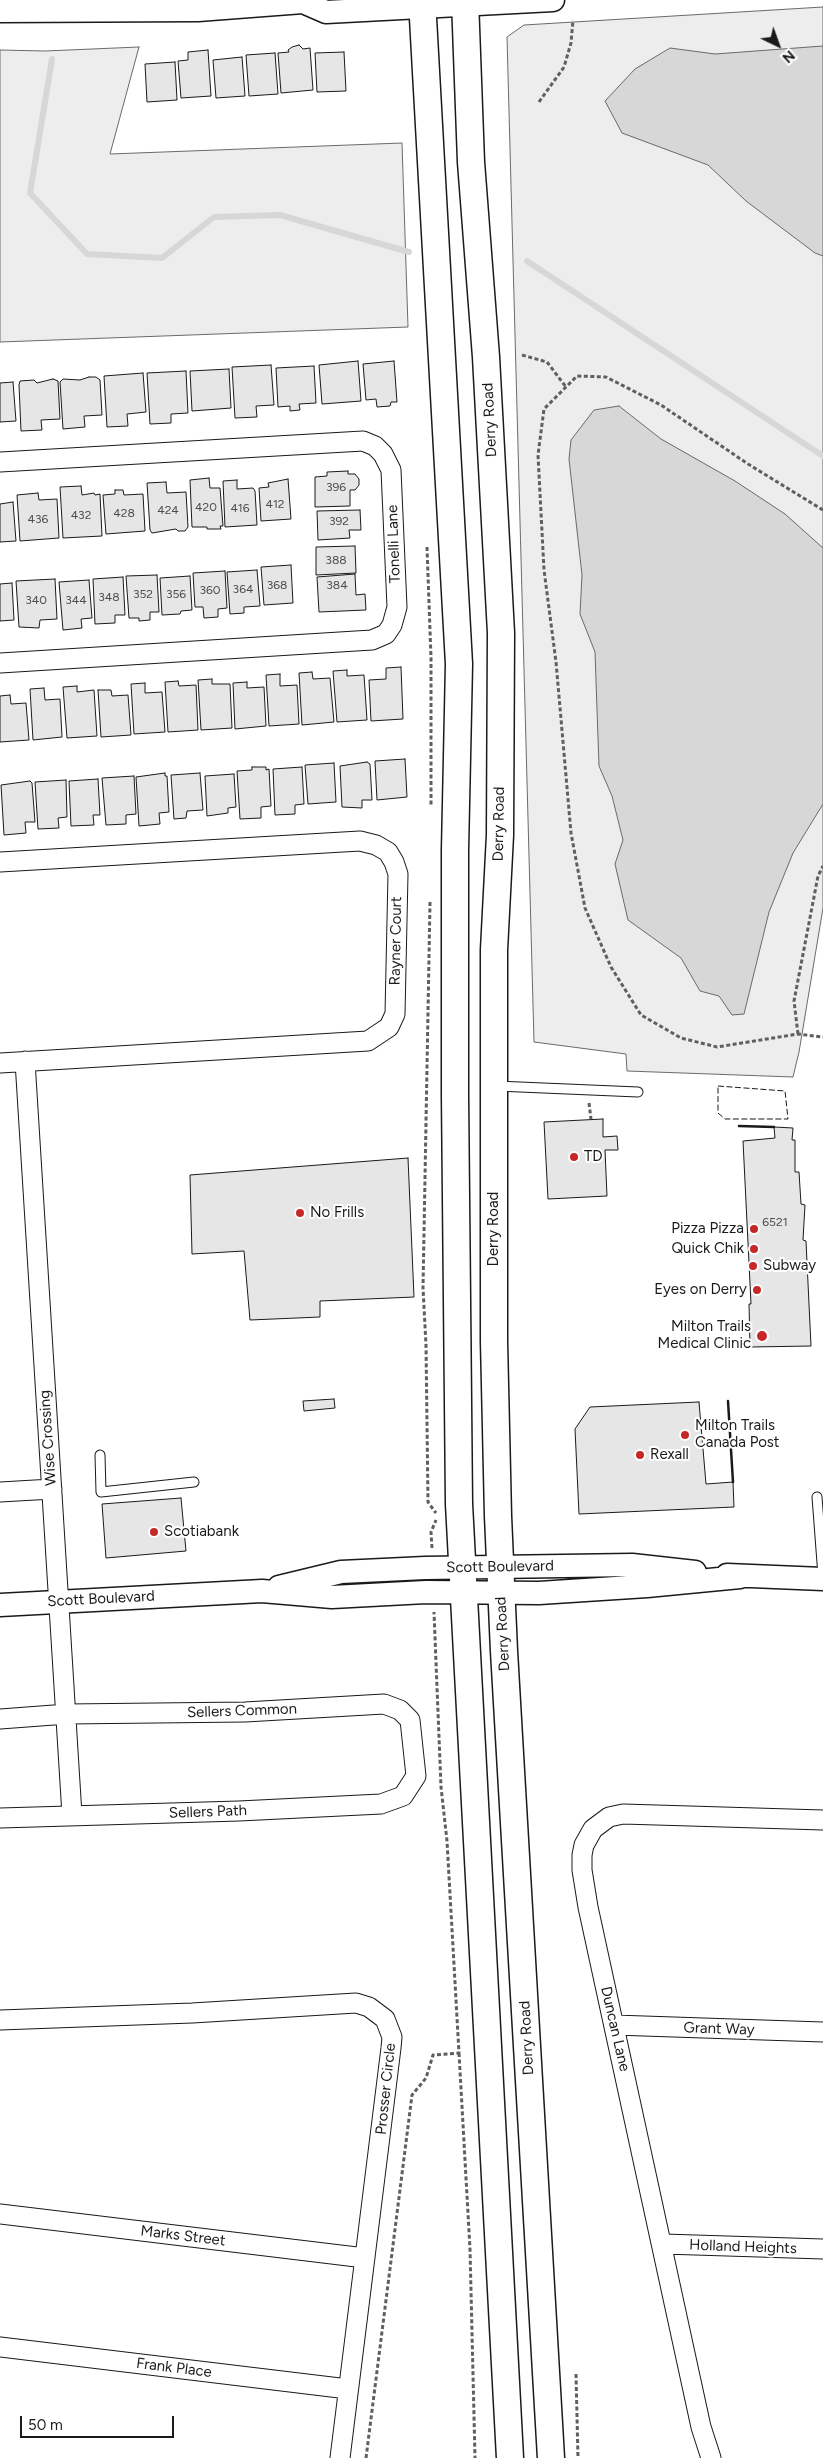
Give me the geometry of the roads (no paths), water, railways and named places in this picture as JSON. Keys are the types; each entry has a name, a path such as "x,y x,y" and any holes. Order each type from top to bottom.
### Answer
{"main road":[{"name":"Derry Road","path":"465,2 472,162 486,357 501,633 500,836 494,950 494,1341 501,1593 552,2458"},
{"path":"422,4 459,664 455,850 455,1095 457,1398 462,1580 510,2458"}],"street":[{"path":"0,11 198,10 304,1 326,12 422,4 553,0"},
{"name":"Tonelli Lane","path":"0,462 364,441 374,446 383,454 391,470 397,607 392,626 386,634 372,640 0,663"},
{"name":"Rayner Court","path":"0,862 360,841 376,845 388,852 398,874 395,1014 389,1027 368,1040 0,1062"},
{"name":"Wise Crossing","path":"24,1061 60,1602 72,1815"},
{"path":"0,1492 52,1489"},
{"name":"Scott Boulevard","path":"462,1580 501,1567 632,1565 740,1577 823,1578"},
{"name":"Scott Boulevard","path":"0,1605 262,1591 341,1572 462,1580 501,1593 539,1593 647,1586 740,1577"},
{"name":"Sellers Common","path":"0,1719 67,1714 245,1712 384,1704 400,1710 410,1720 416,1776 411,1787"},
{"name":"Sellers Path","path":"0,1818 239,1812 381,1804 403,1796 411,1787"},
{"name":"Duncan Lane","path":"711,2458 701,2427 663,2244 614,2025 582,1870 584,1844 588,1836 600,1823 623,1814 640,1813 823,1820"},
{"name":"Prosser Circle","path":"0,2020 192,2013 356,2004 369,2007 385,2019 392,2037 340,2458"},
{"name":"Grant Way","path":"614,2025 823,2032"},
{"name":"Marks Street","path":"0,2214 365,2258"},
{"name":"Holland Heights","path":"663,2244 823,2249"},
{"name":"Frank Place","path":"0,2347 348,2389"}],"lane":[{"path":"495,1086 638,1092"},
{"path":"100,1455 101,1492 194,1482"},
{"path":"817,1497 823,1578"}],"waterway":[{"path":"52,59 30,193 87,254 162,258 214,217 280,215 409,252"},
{"path":"527,261 823,456"}],"place":[{"name":"TD","path":"574,1157"},
{"name":"No Frills","path":"300,1213"},
{"name":"Pizza Pizza","path":"754,1229"},
{"name":"Quick Chik","path":"754,1249"},
{"name":"Subway","path":"753,1266"},
{"name":"Eyes on Derry","path":"757,1290"},
{"name":"Milton Trails Medical Clinic","path":"762,1336"},
{"name":"Milton Trails Canada Post","path":"685,1435"},
{"name":"Rexall","path":"640,1455"},
{"name":"Scotiabank","path":"154,1532"}]}
